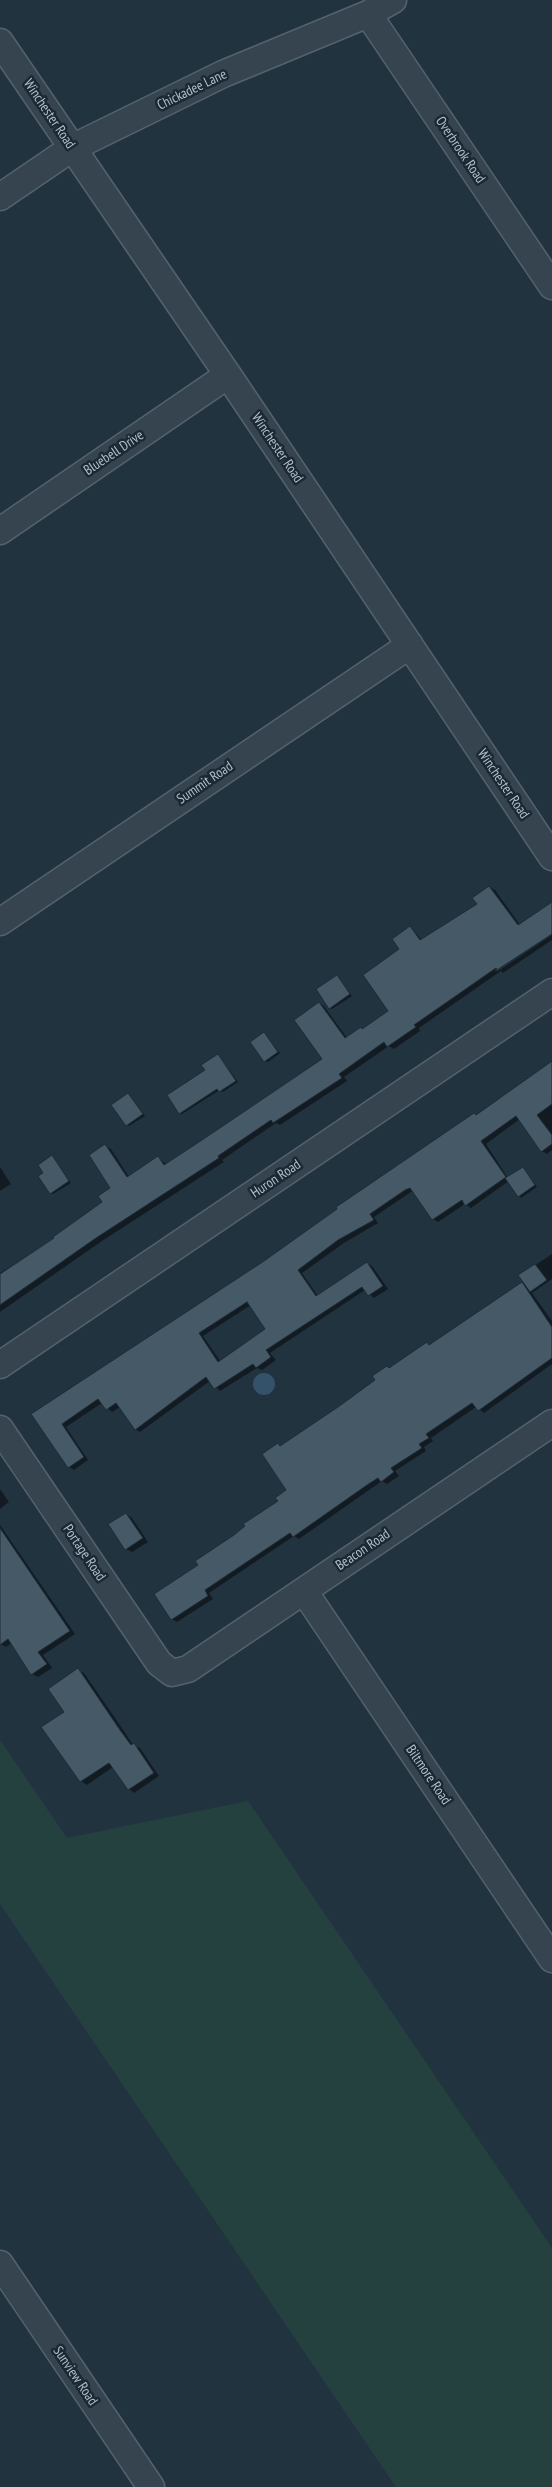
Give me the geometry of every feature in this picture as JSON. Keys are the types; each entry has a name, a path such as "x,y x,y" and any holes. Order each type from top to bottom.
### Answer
{"street":[{"name":"Chickadee Lane","path":"0,197 72,148 223,74 368,14 394,0"},
{"name":"Overbrook Road","path":"368,14 552,286"},
{"name":"Winchester Road","path":"0,42 228,375 552,857"},
{"name":"Bluebell Drive","path":"0,531 228,375"},
{"name":"Summit Road","path":"0,922 410,644"},
{"name":"Huron Road","path":"0,1365 552,992"},
{"name":"Beacon Road","path":"172,1673 188,1669 552,1423"},
{"name":"Portage Road","path":"0,1429 159,1663 172,1673"},
{"name":"Biltmore Road","path":"304,1591 552,1960"},
{"name":"Sunview Road","path":"0,2264 151,2487"}],"green space":[{"path":"0,1740 67,1838 248,1801 552,2248 552,2487 396,2487 0,1904"}],"water":[{"path":"264,1373 272,1376 275,1384 272,1392 264,1395 256,1392 253,1384 256,1376"}],"building":[{"path":"489,886 518,925 552,902 552,934 497,970 496,968 414,1025 416,1027 387,1047 384,1042 339,1074 342,1078 273,1123 271,1120 218,1156 219,1158 96,1238 0,1305 0,1274 54,1238 102,1202 98,1196 110,1188 89,1155 105,1144 127,1177 158,1156 164,1165 205,1138 322,1059 294,1020 319,1002 345,1038 361,1027 362,1029 388,1011 363,975 399,949 392,939 410,926 420,940 477,904 472,898"},
{"path":"337,975 350,994 329,1009 316,989"},
{"path":"264,1032 278,1052 264,1062 250,1042"},
{"path":"218,1054 236,1081 219,1092 217,1089 179,1114 167,1095 205,1070 201,1065"},
{"path":"552,1061 552,1104 537,1115 552,1135 552,1144 541,1152 516,1116 481,1141 506,1177 465,1206 462,1200 432,1220 410,1188 405,1190 370,1214 374,1220 338,1240 298,1270 316,1296 367,1262 383,1286 368,1296 362,1287 266,1350 271,1357 256,1368 253,1364 214,1389 206,1377 135,1430 116,1403 106,1410 98,1399 62,1424 84,1457 68,1468 31,1414 264,1261 337,1209 336,1207 474,1113 476,1115","holes":["247,1302 265,1329 218,1362 199,1333"]},
{"path":"128,1093 143,1114 126,1126 111,1105"},
{"path":"52,1155 69,1181 50,1194 38,1176 43,1173 38,1165"},
{"path":"523,1167 535,1185 518,1197 505,1178"},
{"path":"535,1264 547,1280 530,1292 518,1275"},
{"path":"522,1282 552,1327 552,1358 478,1411 472,1403 426,1434 429,1438 419,1444 422,1448 391,1468 394,1472 381,1482 378,1478 293,1537 290,1533 205,1590 208,1596 171,1620 154,1594 198,1565 195,1561 234,1535 245,1526 243,1524 278,1501 275,1498 286,1490 262,1454 278,1443 280,1446 338,1407 375,1380 372,1376 387,1366 389,1368 427,1342 429,1345"},
{"path":"126,1513 143,1538 125,1550 108,1524"},
{"path":"0,1528 70,1631 38,1652 47,1664 31,1675 8,1639 0,1645"},
{"path":"78,1668 120,1730 131,1745 134,1743 154,1773 128,1790 109,1763 80,1782 41,1727 64,1712 48,1689"}]}
